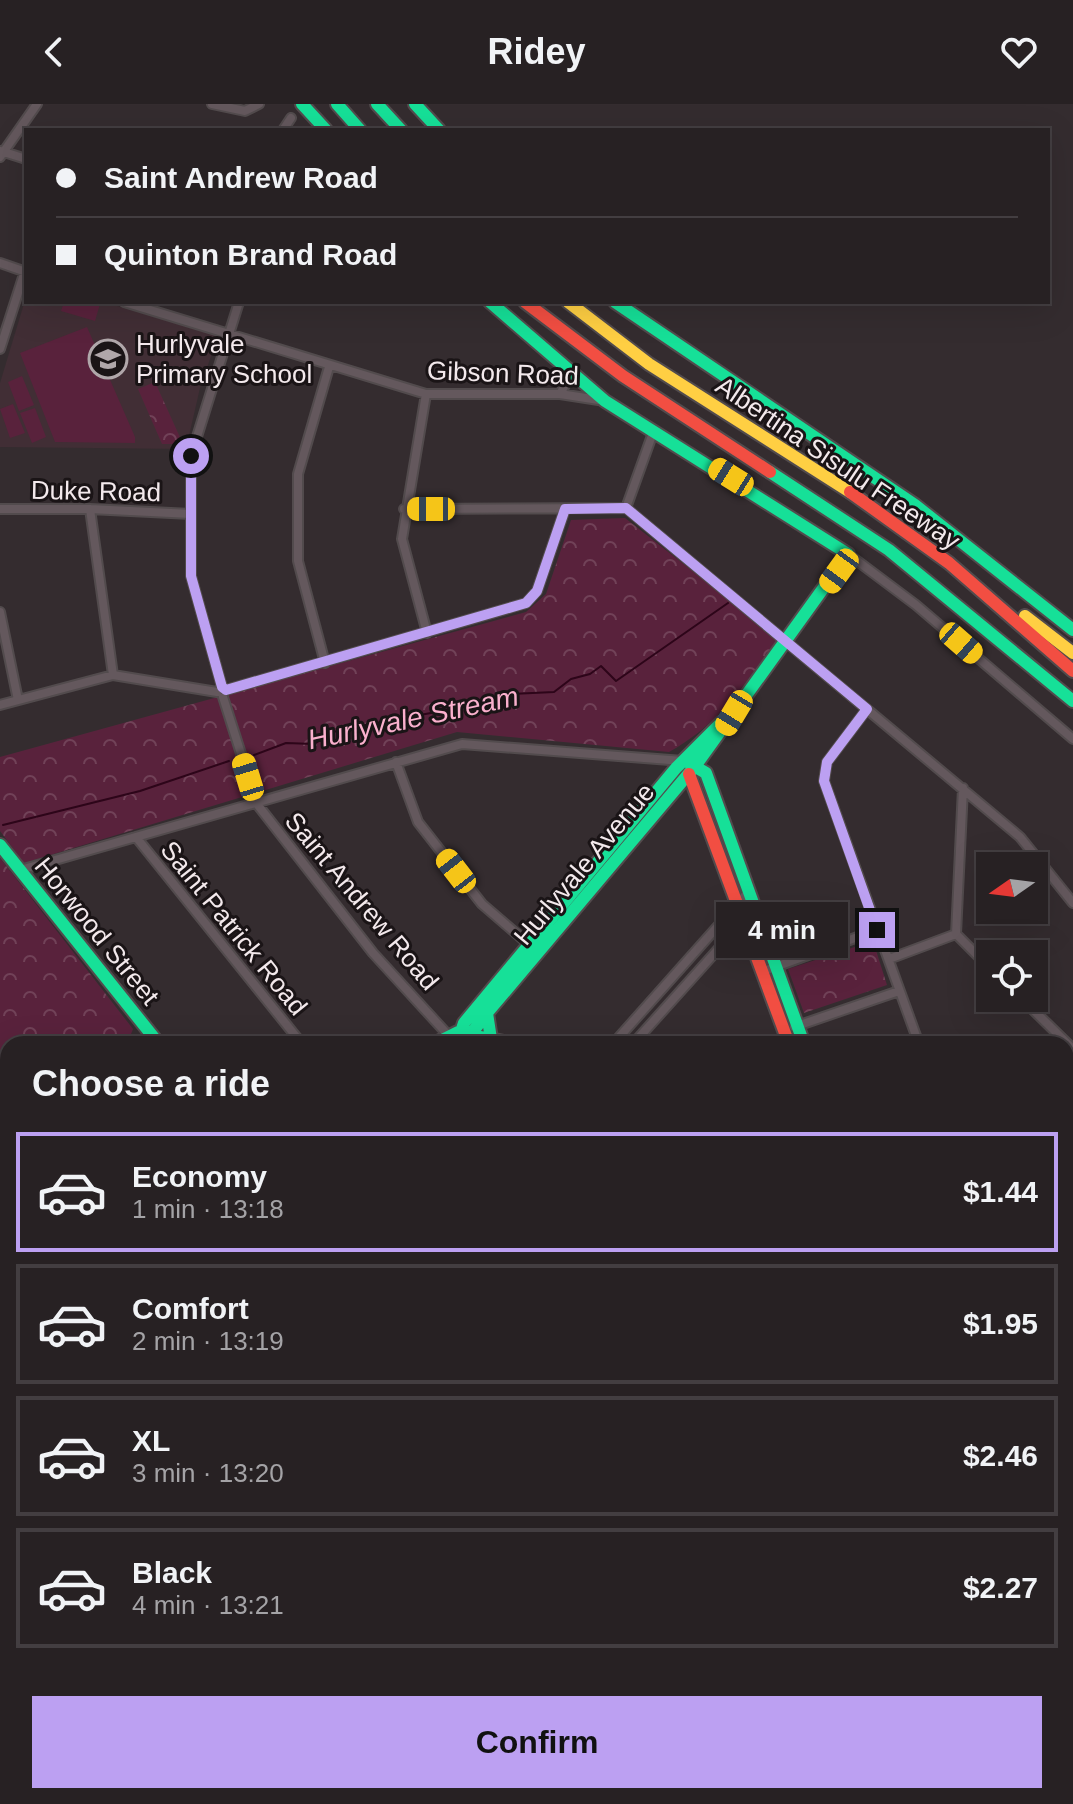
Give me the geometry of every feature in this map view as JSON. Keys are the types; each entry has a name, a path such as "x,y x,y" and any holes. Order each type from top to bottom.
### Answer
{"main road":[{"path":"302,104 324,128"},
{"path":"337,104 358,128"},
{"path":"377,104 399,128"},
{"path":"415,104 437,128"},
{"path":"492,304 605,401"},
{"name":"Albertina Sisulu Freeway","path":"528,304 623,376 889,550"},
{"name":"Albertina Sisulu Freeway","path":"570,304 595,325 667,374 907,531 1073,671"},
{"path":"618,304 915,505 1073,630"},
{"name":"Gibson Road","path":"605,401 654,429 848,554"},
{"path":"907,531 945,555 1073,653"},
{"path":"889,550 1073,701"},
{"path":"889,550 1073,715"},
{"name":"Hurlyvale Avenue","path":"463,1036 534,948 692,766 788,642 848,554"},
{"path":"1059,616 1073,622"},
{"name":"Hurlyvale Avenue","path":"463,1036 487,1013 534,948 671,796 734,713"},
{"path":"692,766 702,804 787,1036"},
{"path":"692,766 750,890 801,1036"},
{"path":"671,796 687,796 702,804"},
{"name":"Horwood Street","path":"0,845 153,1036"},
{"path":"487,1013 491,1036"}],"street":[{"path":"24,159 1,153 37,104"},
{"path":"212,104 245,111 259,104"},
{"path":"284,128 291,118"},
{"path":"0,263 24,271"},
{"path":"0,349 24,274"},
{"name":"Gibson Road","path":"130,304 329,367 426,394 560,394 605,401"},
{"name":"Saint Andrew Road","path":"238,304 192,450 191,576 222,692 257,804 373,953 459,1036"},
{"path":"325,663 298,561 298,474 329,367"},
{"path":"560,394 572,373"},
{"path":"426,394 404,509 403,550 427,633"},
{"path":"626,508 654,429"},
{"path":"404,509 626,508 963,788 1032,849 1073,903"},
{"name":"Duke Road","path":"0,509 191,514"},
{"path":"90,509 113,675"},
{"path":"0,705 113,675 222,692 531,601 565,509"},
{"path":"848,554 916,605 1073,739"},
{"path":"0,612 18,700"},
{"path":"867,709 827,762 824,781 916,1036"},
{"path":"20,870 472,743 644,758 692,766"},
{"path":"396,762 418,822 482,904 534,948"},
{"path":"963,788 956,934 976,954"},
{"name":"Saint Patrick Road","path":"136,837 296,1036"},
{"path":"620,1036 750,890"},
{"path":"640,1036 756,906"},
{"path":"764,971 877,930"},
{"path":"889,959 956,934"},
{"path":"662,988 675,999"},
{"path":"785,1030 899,991"},
{"path":"1035,1012 1060,1036"}],"shaded area":[{"name":"Hurlyvale Primary School","path":"24,304 111,304 218,336 200,388 186,449 0,447 0,383"}],"green space":[{"path":"63,304 100,304 95,321 61,311"},
{"path":"87,327 135,443 55,442 20,353"},
{"path":"22,376 34,405 19,411 8,382"},
{"path":"155,382 183,444 162,444 138,389"},
{"path":"13,404 25,433 10,438 0,409"},
{"path":"35,408 46,437 32,443 20,413"},
{"path":"625,518 778,638 717,716 669,752 457,732 24,863 0,831 0,757 526,612 546,594 571,520"},
{"path":"0,858 133,1029 130,1036 0,1036"},
{"path":"873,941 887,985 804,1013 788,969"}],"waterway":[{"name":"Hurlyvale Stream","path":"254,755 286,743 314,744 338,730 480,704 511,694 554,692 571,679 590,674 601,666 616,681 728,603"},
{"name":"Hurlyvale Stream","path":"3,825 140,791 229,761"}],"traffic: fast":[{"path":"302,104 324,128"},
{"path":"337,104 358,128"},
{"path":"377,104 399,128"},
{"path":"415,104 437,128"},
{"path":"471,1036 696,765 848,554 605,401 492,304"},
{"path":"618,304 915,505 1073,630"},
{"path":"770,472 889,550 1073,701"},
{"path":"460,1036 464,1023 676,768 722,722"},
{"path":"689,763 706,773 801,1036"},
{"path":"0,845 153,1036"},
{"path":"487,1013 491,1036"},
{"path":"450,1036 458,1032 476,1036"}],"traffic: slow":[{"path":"571,304 649,364 850,492"},
{"path":"1025,616 1073,653"}],"traffic: jam":[{"path":"528,304 623,376 770,472"},
{"path":"850,492 949,563 1073,671"},
{"path":"689,774 786,1036"}],"place":[{"name":"Hurlyvale Primary School","path":"108,359"}],"route":[{"path":"191,456 191,576 222,687 226,690 531,601 565,509 626,508 867,709 827,762 824,781 877,930"}]}
